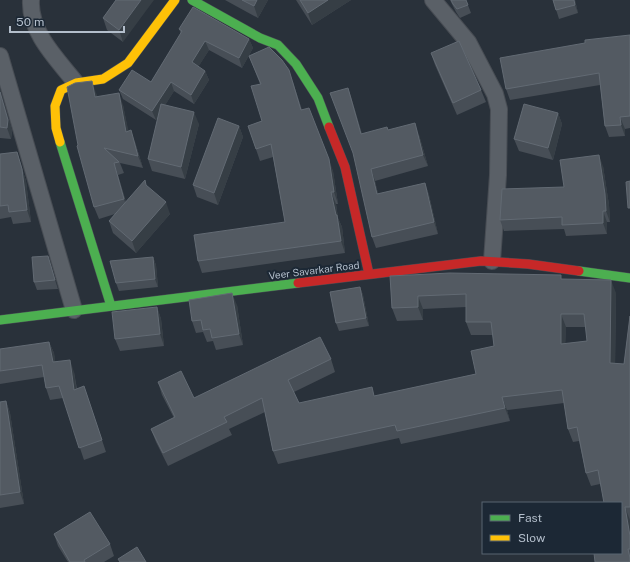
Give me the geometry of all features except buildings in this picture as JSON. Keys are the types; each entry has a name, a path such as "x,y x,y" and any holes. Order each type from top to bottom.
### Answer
{"street":[{"path":"31,0 33,20 42,39 76,83"},
{"path":"111,306 56,128 55,106 61,90 76,83 103,79 128,63 175,0"},
{"path":"192,0 260,38 278,45 296,64 318,98 345,167 369,274"},
{"path":"433,0 468,42 495,94 499,109 498,175 492,261"},
{"path":"0,56 74,310"},
{"name":"Veer Savarkar Road","path":"0,320 481,261 528,264 630,278"}],"traffic: fast":[{"path":"192,0 260,38 278,45 296,64 318,98 329,127"},
{"path":"60,142 111,306"},
{"path":"579,271 630,278"},
{"path":"0,320 298,283"}],"traffic: slow":[{"path":"60,142 56,128 55,106 61,90 76,83 103,79 128,63 175,0"}],"traffic: jam":[{"path":"329,127 345,167 369,274"},
{"path":"298,283 481,261 528,264 579,271"}]}
